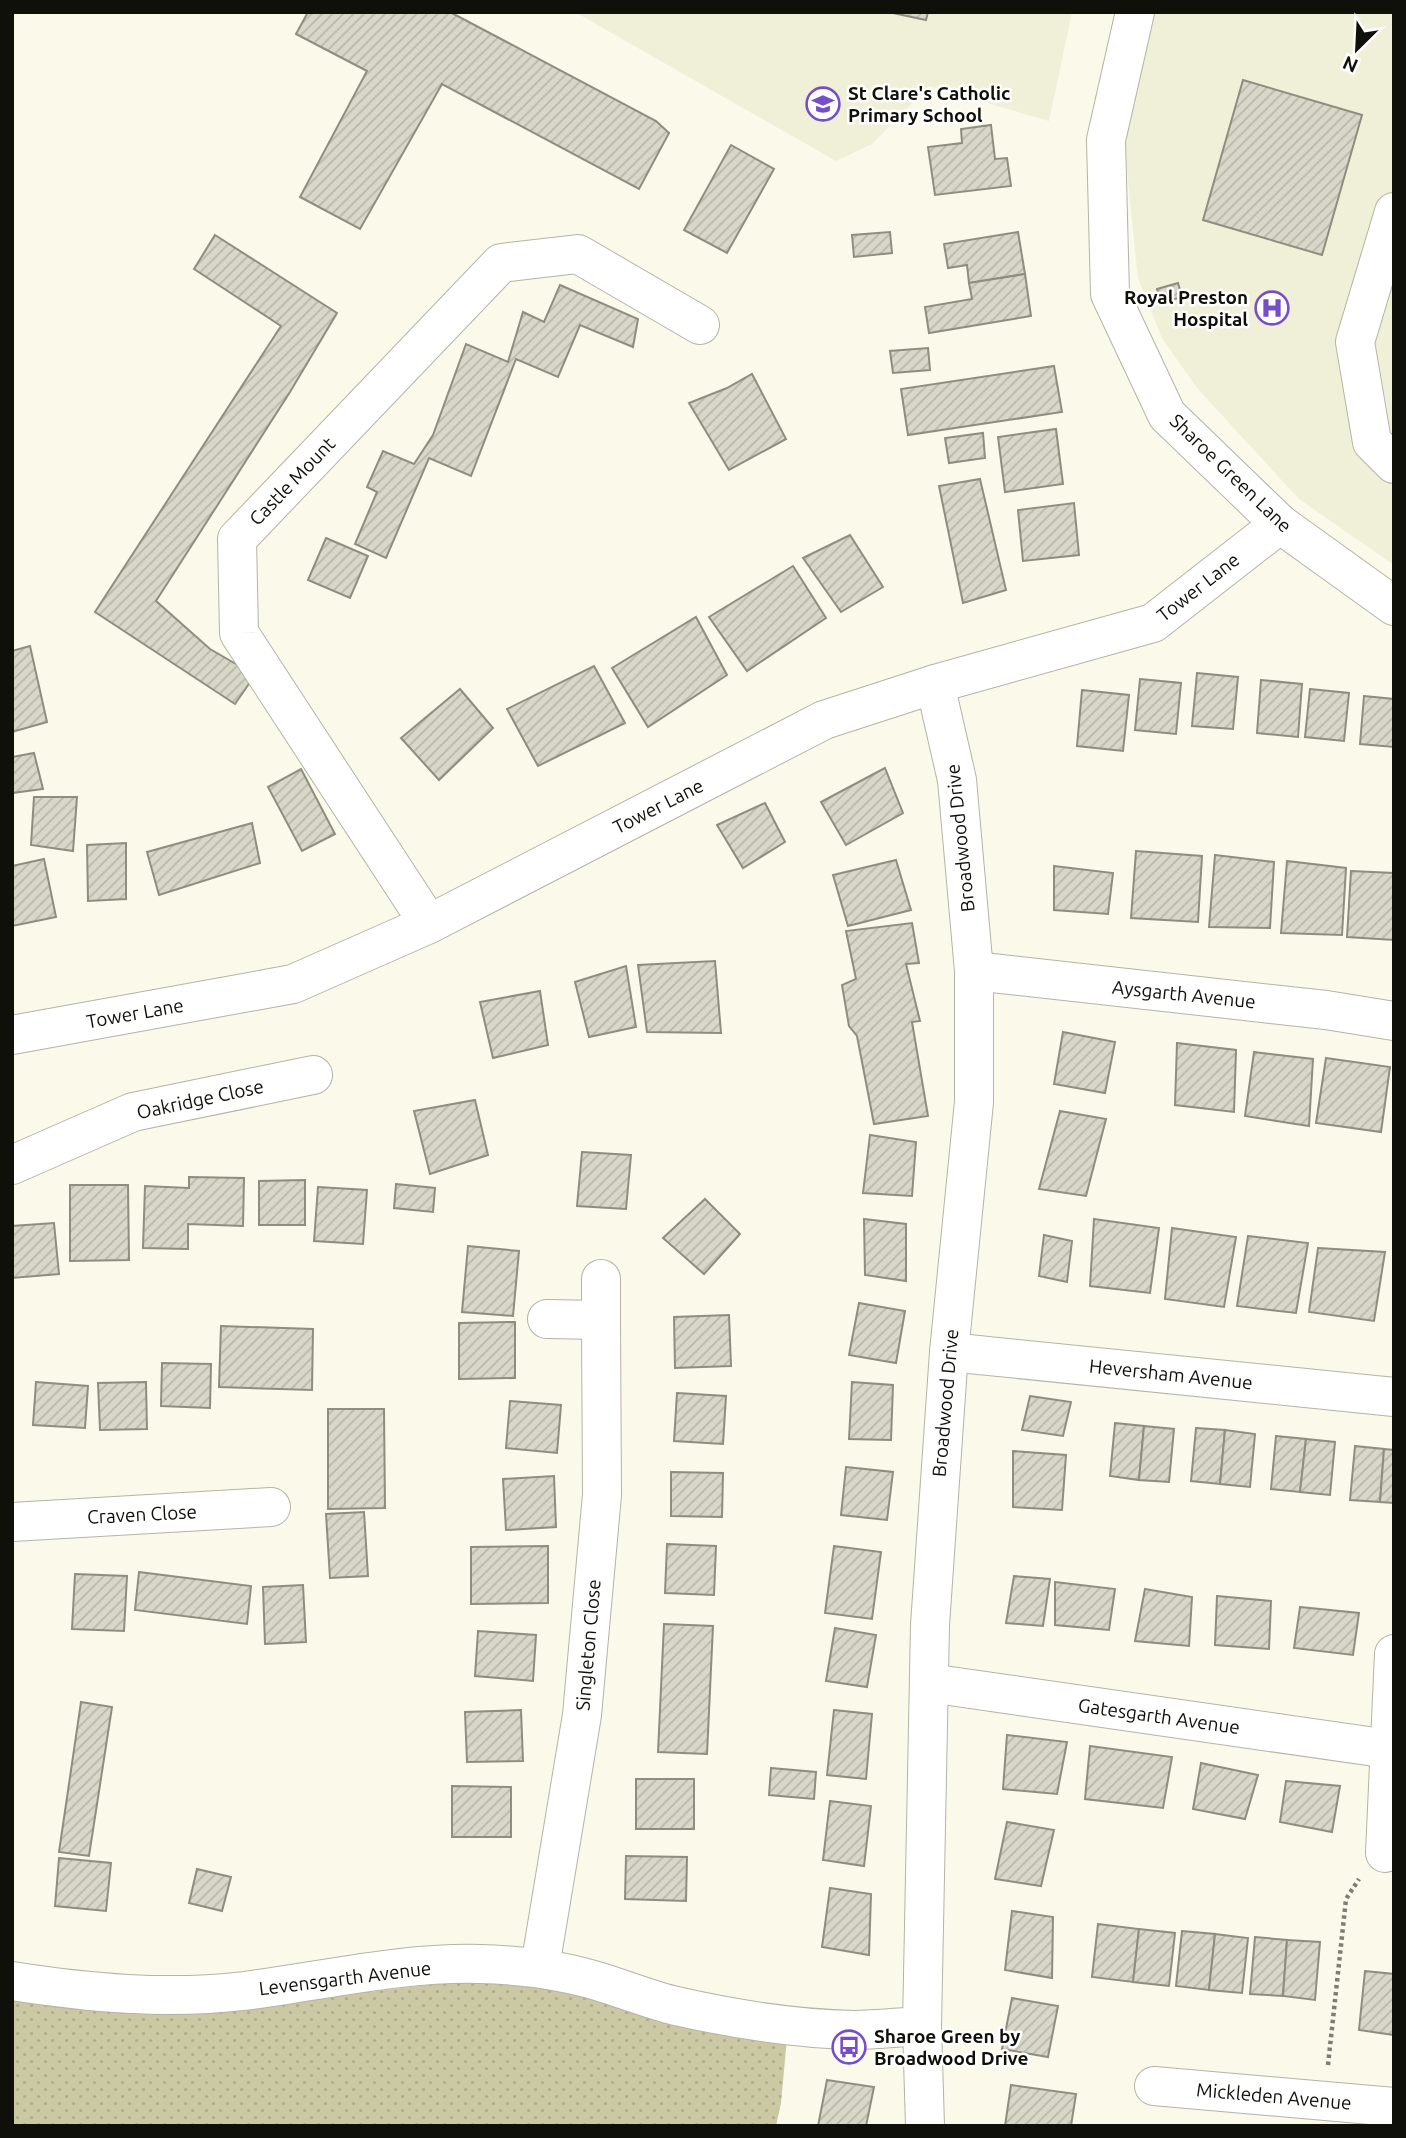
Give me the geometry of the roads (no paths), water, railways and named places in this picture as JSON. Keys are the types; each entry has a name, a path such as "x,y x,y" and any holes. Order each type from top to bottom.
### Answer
{"street":[{"name":"Sharoe Green Lane","path":"1135,12 1106,140 1110,294 1167,415 1280,524 1394,606"},
{"path":"1394,212 1388,256 1355,342 1372,442 1394,464"},
{"name":"Castle Mount","path":"429,924 239,633 237,539 501,263 578,254 700,325"},
{"name":"Tower Lane","path":"12,1034 293,984 429,924 824,720 936,684 1153,623 1280,524"},
{"name":"Broadwood Drive","path":"925,2126 922,2026 934,1543 949,1352 974,1102 974,971 957,780 936,684"},
{"name":"Aysgarth Avenue","path":"974,971 1326,1010 1394,1021"},
{"name":"Oakridge Close","path":"12,1165 133,1112 313,1076"},
{"name":"Singleton Close","path":"540,1967 584,1701 602,1495 601,1279"},
{"path":"547,1319 601,1320"},
{"name":"Heversham Avenue","path":"949,1352 1394,1397"},
{"name":"Craven Close","path":"12,1522 271,1507"},
{"path":"1385,1853 1394,1654"},
{"name":"Gatesgarth Avenue","path":"929,1683 1389,1749"},
{"name":"Levensgarth Avenue","path":"12,1981 89,1993 165,1996 243,1991 390,1968 478,1964 540,1967 673,2005 730,2017 790,2026 856,2030 922,2026"},
{"name":"Mickleden Avenue","path":"1154,2086 1394,2107"}],"place":[{"name":"St Clare's Catholic Primary School","path":"823,104"},
{"name":"Royal Preston Hospital","path":"1272,308"},
{"name":"Sharoe Green by Broadwood Drive","path":"849,2047"}]}
